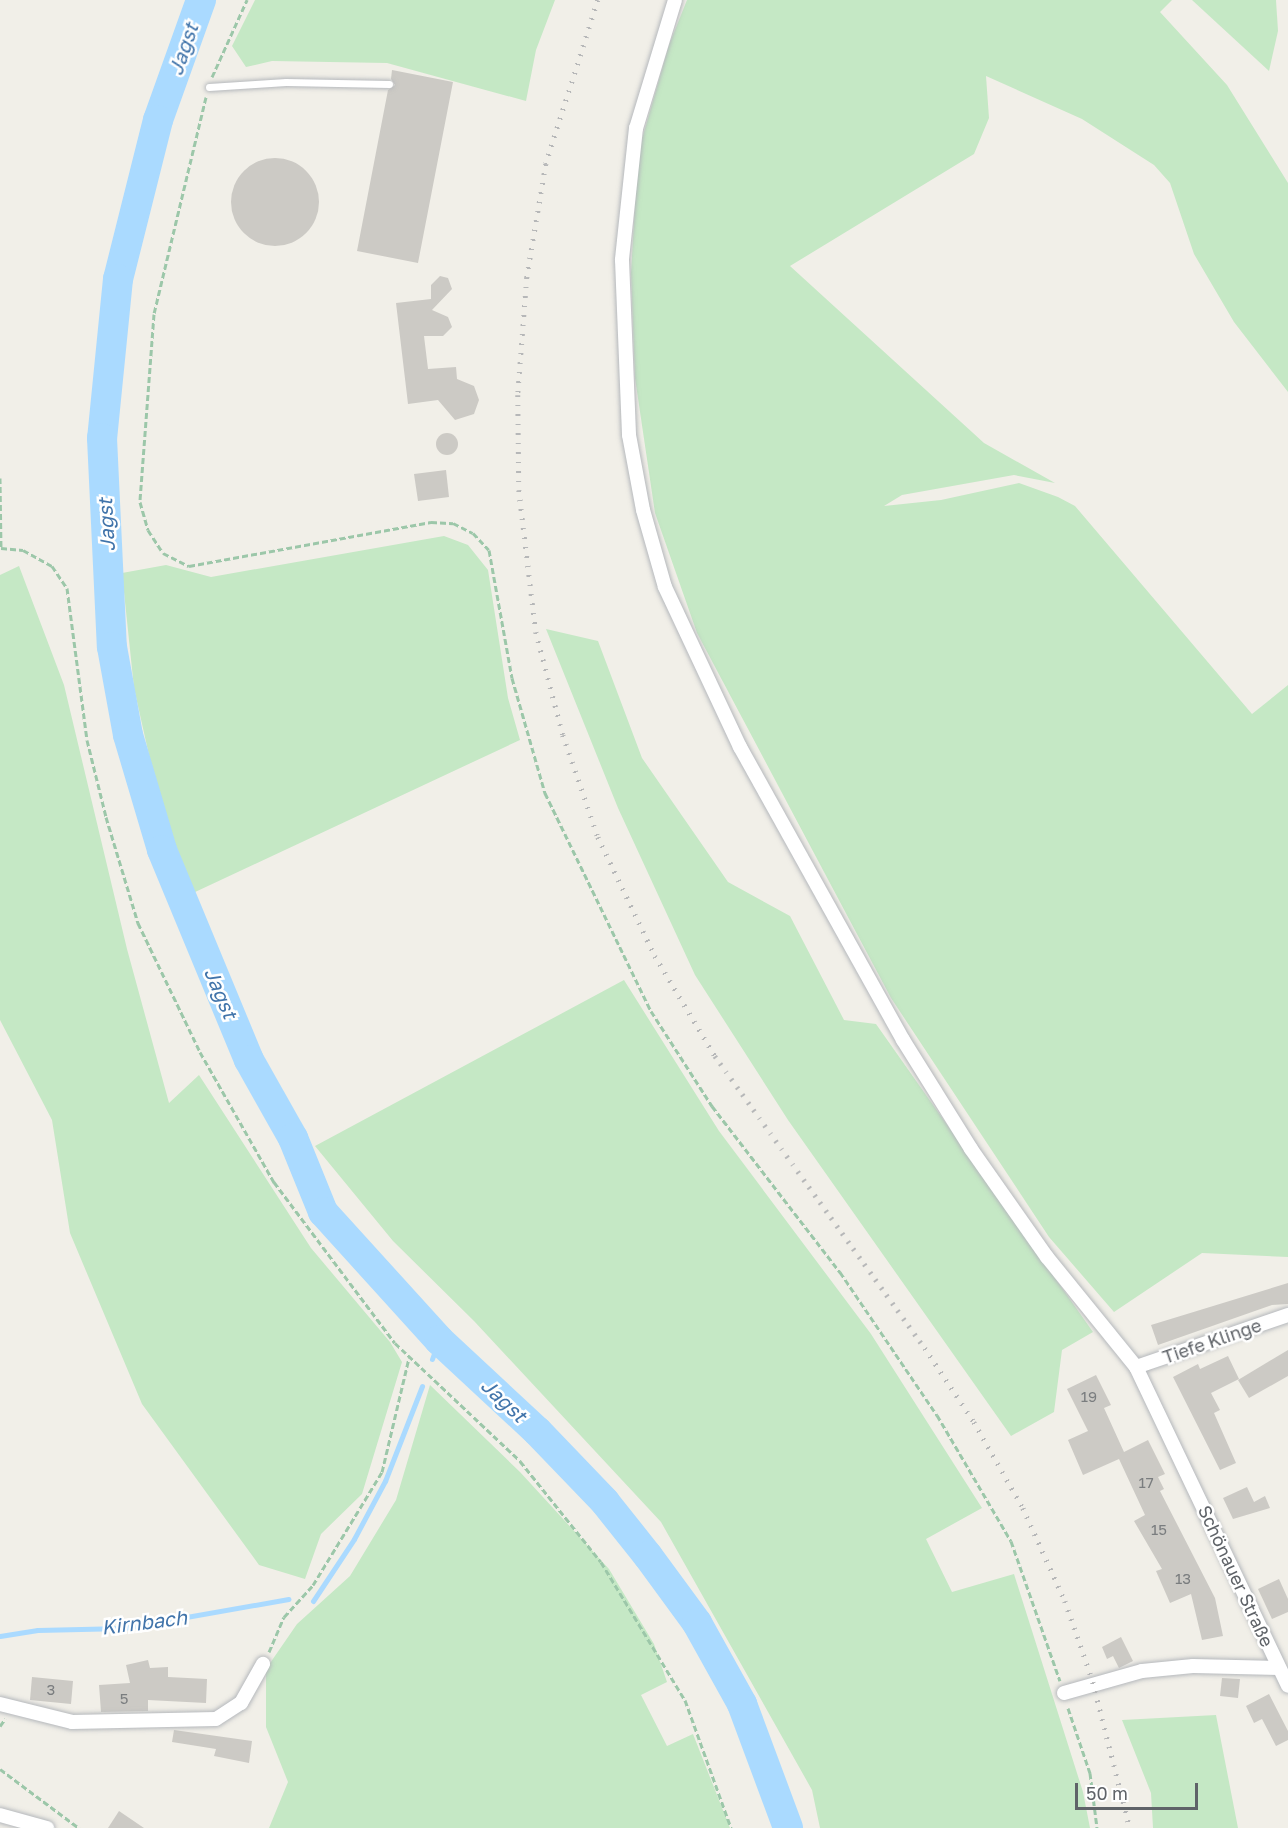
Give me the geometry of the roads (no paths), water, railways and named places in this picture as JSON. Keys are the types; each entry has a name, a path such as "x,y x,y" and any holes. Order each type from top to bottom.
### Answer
{"street":[{"name":"Schönauer Straße","path":"675,0 636,128 622,260 629,435 643,510 665,587 740,747 903,1040 971,1149 1047,1257 1136,1367 1194,1483 1288,1686"},
{"name":"Tiefe Klinge","path":"1136,1367 1288,1315"},
{"path":"0,1704 72,1722 216,1719 241,1703 263,1664"},
{"name":"Schönauer Straße","path":"1064,1693 1142,1671 1193,1666 1279,1668"},
{"path":"0,1815 47,1828"}],"lane":[{"path":"209,87 286,82 389,84"}],"waterway":[{"name":"Jagst","path":"201,0 158,120 118,279 102,438 112,647 128,735 162,850 249,1060 293,1138 323,1212 439,1340 537,1431 605,1502 648,1556 697,1623 742,1704 788,1828"},
{"name":"Kirnbach","path":"432,1359 439,1340"},
{"name":"Kirnbach","path":"313,1601 354,1539 385,1481 422,1386"},
{"name":"Kirnbach","path":"0,1636 38,1630 124,1628 288,1599"}],"railway":[{"path":"598,0 546,164 527,277 518,395 519,490 536,632 563,735 598,837 655,956 715,1056 925,1348 974,1422 1023,1508 1065,1601 1093,1682 1130,1828"}]}
